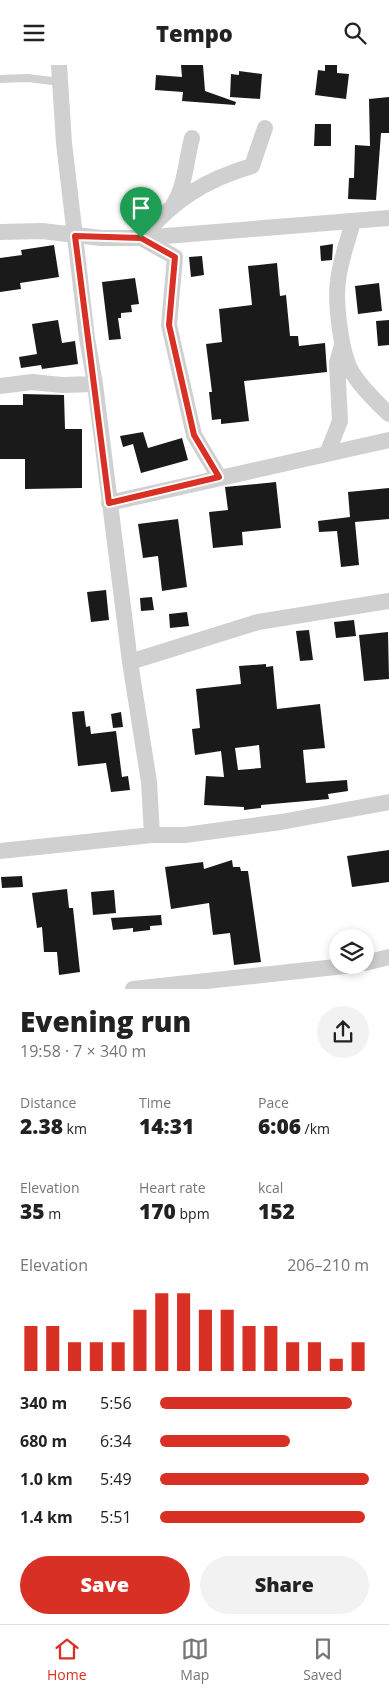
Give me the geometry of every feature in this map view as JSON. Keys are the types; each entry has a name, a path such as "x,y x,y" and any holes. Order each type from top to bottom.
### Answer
{"street":[{"path":"59,65 75,236 87,338 95,384 130,662 149,782 152,835"},
{"path":"141,238 161,215 171,207 220,176 252,166 265,128"},
{"path":"171,207 181,193 185,163 192,138"},
{"path":"0,232 42,231 75,236 141,238 389,219"},
{"path":"353,221 338,281 343,342 347,361 353,373 373,399 389,414"},
{"path":"141,238 175,257 169,325 194,435 219,477"},
{"path":"327,454 340,421 337,363 343,342"},
{"path":"0,386 32,382 62,385 95,384"},
{"path":"109,503 389,440"},
{"path":"130,662 258,622 389,601"},
{"path":"0,851 152,835 185,835 254,826 389,802"},
{"path":"374,961 389,957"},
{"path":"133,989 329,968"}],"lane":[{"path":"0,79 28,78 60,82"}],"building":[{"path":"181,65 203,65 205,91 236,102 235,105 182,101 183,92 155,90 156,75 182,77"},
{"path":"325,65 337,65 337,73 349,74 346,99 315,95 318,70 325,71"},
{"path":"239,71 262,74 260,99 230,97 231,74 239,75"},
{"path":"389,97 389,133 381,133 376,200 348,199 349,178 354,178 355,145 370,146 369,99"},
{"path":"315,124 331,124 331,146 314,146"},
{"path":"333,244 332,260 321,261 320,246"},
{"path":"54,245 59,277 20,283 21,289 0,292 0,258 22,255 21,250"},
{"path":"202,256 204,275 191,277 189,257"},
{"path":"277,263 280,296 286,295 290,336 298,336 299,346 325,343 327,372 244,381 249,421 221,424 221,419 212,420 209,392 212,392 206,344 222,342 219,309 252,305 248,266"},
{"path":"135,278 139,304 131,305 132,312 121,313 121,318 118,318 121,339 109,340 102,282"},
{"path":"379,283 382,311 358,314 355,286"},
{"path":"58,320 62,343 75,341 78,364 42,369 41,365 21,368 19,357 37,354 32,324"},
{"path":"389,320 389,345 378,346 376,321"},
{"path":"23,394 64,395 65,429 82,429 82,488 25,489 25,459 0,459 0,405 23,405"},
{"path":"143,432 148,448 182,438 188,460 141,473 133,444 123,447 120,436"},
{"path":"276,482 281,528 242,532 243,545 213,548 209,512 228,510 225,487"},
{"path":"389,488 389,519 355,522 359,565 341,567 337,531 319,532 318,521 350,517 348,492"},
{"path":"178,519 187,587 162,591 158,556 143,558 138,524"},
{"path":"106,590 109,620 91,622 87,592"},
{"path":"152,597 154,610 141,611 140,598"},
{"path":"187,612 189,626 170,628 169,614"},
{"path":"354,620 356,636 336,638 334,622"},
{"path":"309,630 313,660 300,661 296,631"},
{"path":"388,632 389,679 364,681 359,635"},
{"path":"266,664 266,667 273,666 277,709 320,704 325,748 303,750 306,783 347,780 348,791 328,794 329,799 261,805 261,808 244,810 244,807 204,805 206,776 224,777 221,751 195,755 192,729 200,728 196,689 241,684 239,666","holes":["259,745 261,768 238,770 235,748"]},
{"path":"84,711 86,727 90,726 91,734 116,731 122,777 128,776 130,790 111,792 106,763 78,766 72,712"},
{"path":"121,712 123,727 113,728 111,714"},
{"path":"389,850 389,882 352,887 347,856"},
{"path":"232,860 233,867 240,867 241,871 248,871 261,962 234,965 230,933 213,935 209,903 171,909 165,867 203,862 204,869"},
{"path":"22,876 23,887 2,888 1,877"},
{"path":"67,889 69,908 73,908 80,972 59,975 57,952 44,952 42,927 37,928 32,893"},
{"path":"114,890 116,913 93,915 91,892"},
{"path":"161,915 162,925 150,926 150,930 133,932 133,928 113,930 111,918"}],"route":[{"path":"75,236 141,238 175,257 169,325 194,435 219,477 109,503 75,236"}]}
